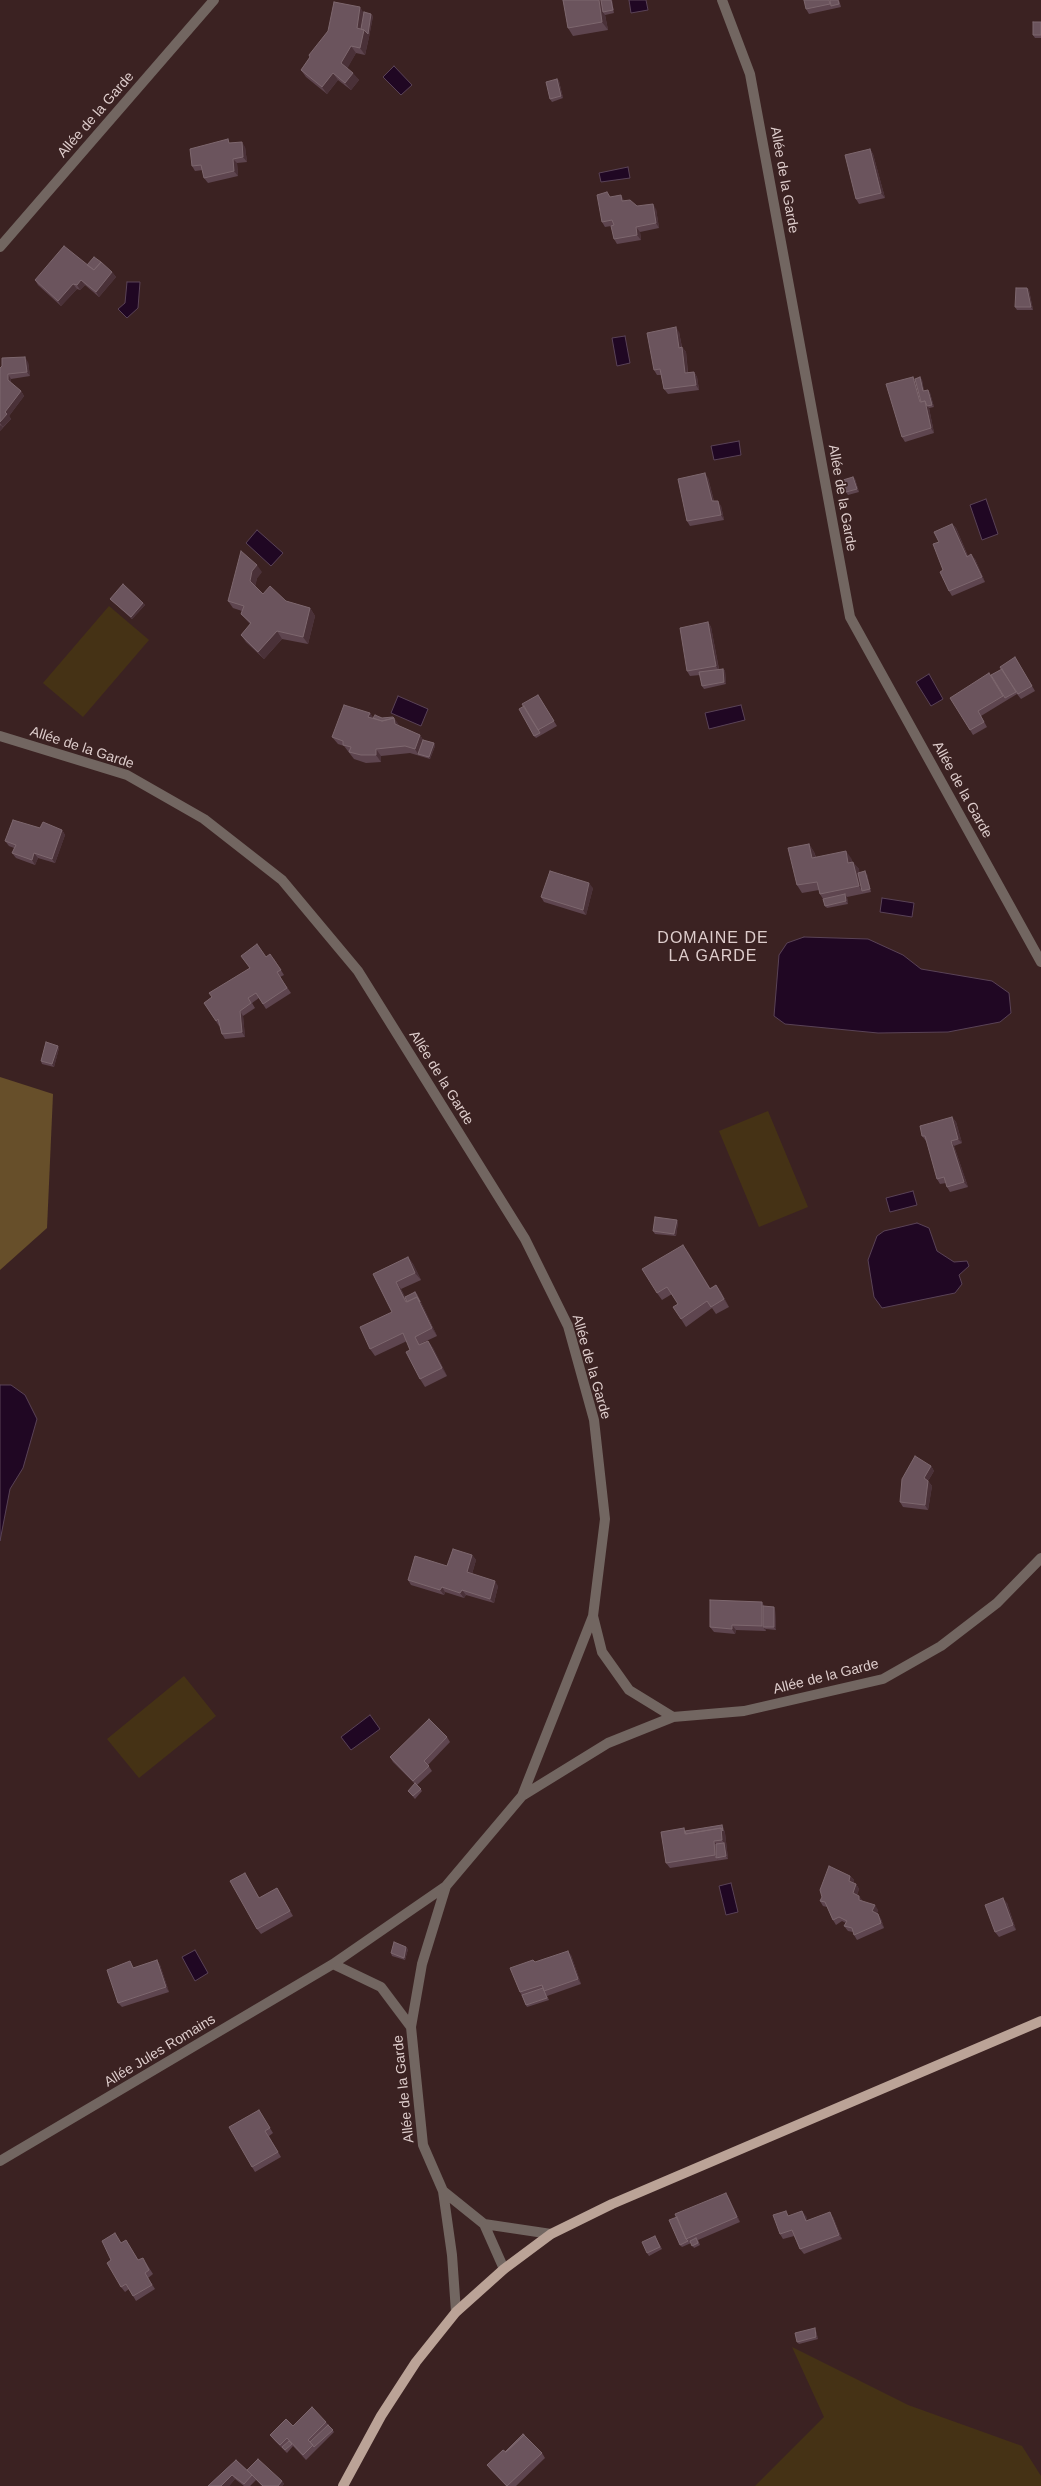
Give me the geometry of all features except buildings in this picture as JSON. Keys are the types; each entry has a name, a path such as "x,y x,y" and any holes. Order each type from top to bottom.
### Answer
{"main road":[{"path":"343,2486 381,2416 416,2362 456,2312 504,2269 551,2234 612,2204 1041,2020"}],"street":[{"name":"Allée de la Garde","path":"0,247 214,0"},
{"name":"Allée de la Garde","path":"722,0 750,74 850,617 1041,962"},
{"name":"Allée de la Garde","path":"0,736 127,775 204,819 282,880 358,971 525,1239 568,1326 594,1420 605,1519 593,1616 522,1796"},
{"name":"Allée de la Garde","path":"456,2312 452,2255 443,2191 423,2145 411,2027 422,1964 446,1886 522,1796 608,1743 674,1717 744,1711 883,1679 941,1646 997,1603 1041,1558"},
{"name":"Allée de la Garde","path":"593,1616 602,1652 630,1690 674,1717"},
{"name":"Allée Jules Romains","path":"0,2161 333,1964 446,1886"},
{"path":"333,1964 382,1987 411,2027"},
{"name":"Allée de la Garde","path":"443,2191 484,2224 504,2269"},
{"path":"484,2224 551,2234"}],"shaded area":[{"path":"629,0 646,0 648,10 631,13"},
{"path":"394,66 412,85 401,95 383,77"},
{"path":"628,167 630,178 601,182 599,173"},
{"path":"127,282 140,282 138,308 127,318 118,309 125,303"},
{"path":"625,336 630,363 617,366 612,338"},
{"path":"739,441 741,455 714,460 711,446"},
{"path":"986,499 998,534 982,540 970,505"},
{"path":"257,530 283,553 271,566 246,543"},
{"path":"109,606 149,640 83,717 43,683"},
{"path":"929,674 943,699 931,706 916,682"},
{"path":"398,696 428,709 421,726 391,713"},
{"path":"741,705 745,720 709,729 705,713"},
{"path":"882,898 914,903 912,917 880,912"},
{"path":"804,937 868,939 903,955 921,969 992,981 1009,993 1011,1013 1000,1022 948,1032 878,1033 785,1024 774,1016 779,955 787,943"},
{"path":"0,1077 53,1094 47,1228 0,1270"},
{"path":"768,1111 808,1207 759,1227 719,1131"},
{"path":"913,1191 917,1205 890,1212 886,1198"},
{"path":"917,1223 929,1228 937,1251 954,1262 967,1261 969,1266 959,1275 962,1284 955,1293 882,1308 874,1297 868,1260 877,1236 884,1231"},
{"path":"0,1385 11,1385 25,1395 37,1419 23,1468 10,1489 0,1541"},
{"path":"184,1676 216,1716 139,1778 107,1739"},
{"path":"370,1715 380,1729 351,1750 341,1737"},
{"path":"731,1883 738,1912 726,1915 719,1886"},
{"path":"195,1950 208,1973 195,1981 182,1957"},
{"path":"792,2347 908,2405 1022,2446 1041,2476 1041,2486 755,2486 824,2417"}],"district":[{"name":"DOMAINE DE LA GARDE","path":"713,948"}]}
